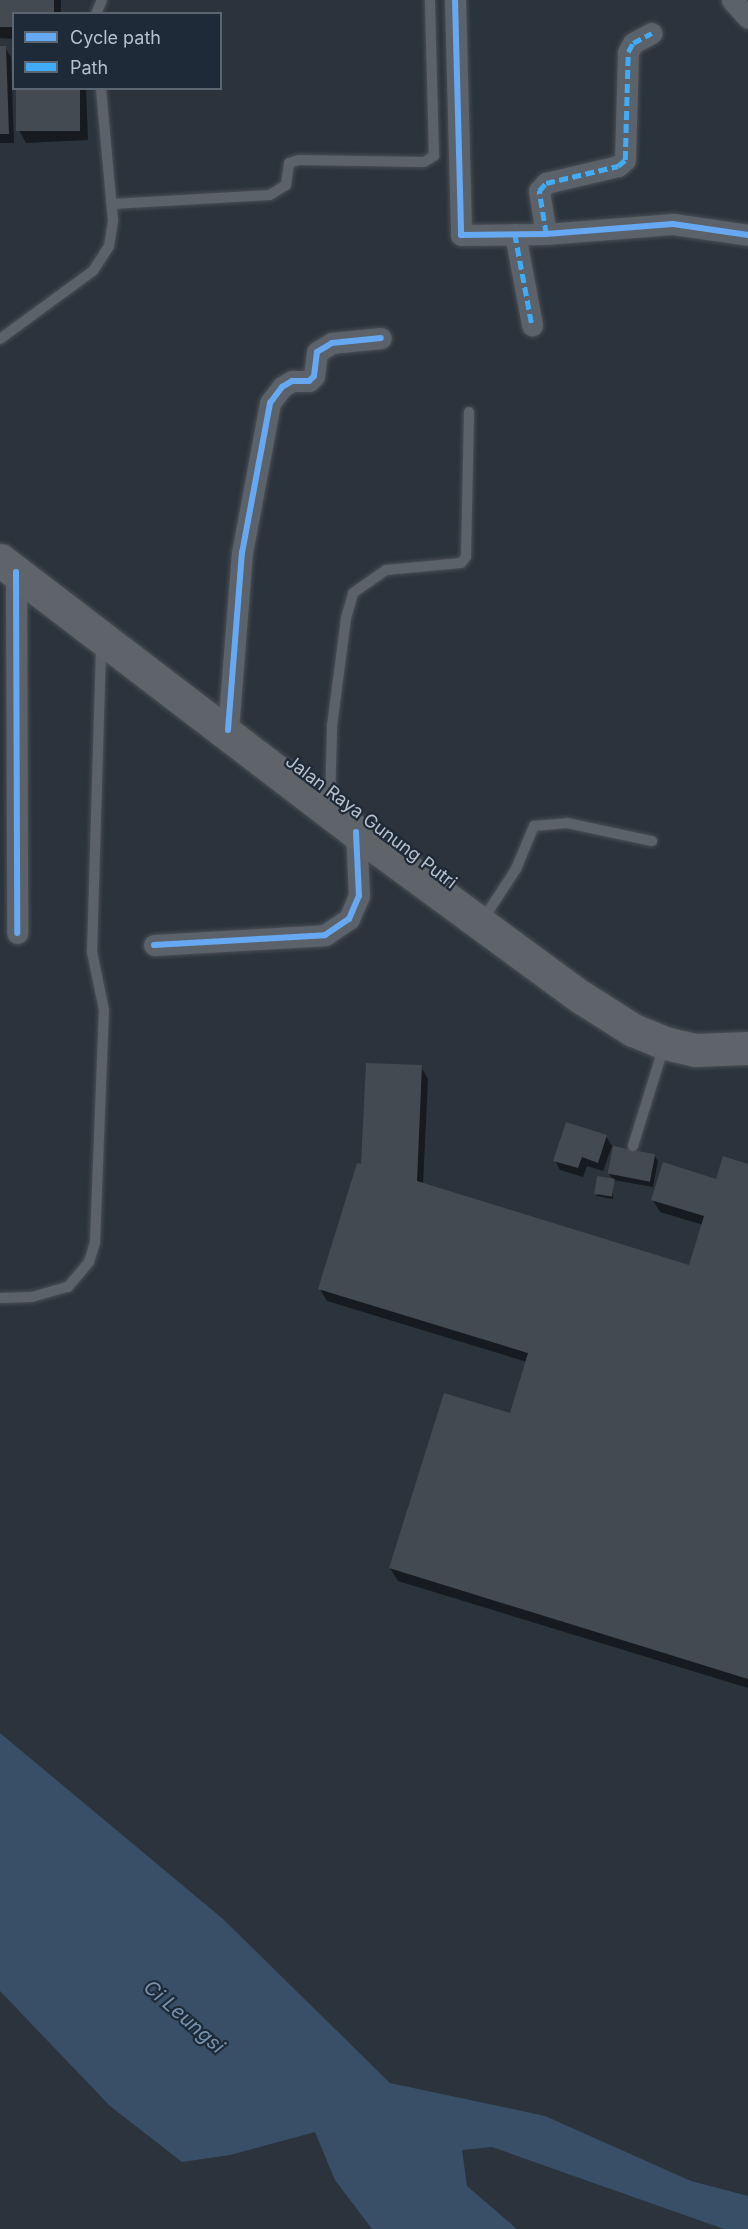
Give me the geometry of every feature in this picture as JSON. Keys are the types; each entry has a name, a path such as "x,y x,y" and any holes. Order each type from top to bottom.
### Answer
{"main road":[{"name":"Jalan Raya Gunung Putri","path":"8,566 228,730 356,832 581,997 633,1030 665,1043 695,1050 748,1048"}],"street":[{"path":"455,0 461,235 546,234 673,225 748,235"},
{"path":"732,0 748,18"},
{"path":"546,234 539,191 546,183 618,166 625,160 628,52 633,43 652,33"},
{"path":"515,234 532,326"},
{"path":"228,730 242,553 270,403 282,387 292,381 309,381 314,376 317,352 324,348 381,338"},
{"path":"8,566 17,933"},
{"path":"154,945 325,935 349,918 359,896 356,832"}],"lane":[{"path":"112,204 270,195 286,186 289,163 299,160 424,162 434,156 430,0"},
{"path":"0,339 93,271 110,246 112,204 101,90"},
{"path":"330,811 332,726 346,618 353,592 386,570 461,563 466,557 469,412"},
{"path":"0,1298 32,1297 68,1287 89,1262 95,1242 104,1010 92,952 99,741 98,673 102,634"},
{"path":"480,923 516,869 534,826 567,823 651,841"},
{"path":"633,1146 665,1043"}],"water":[{"name":"Ci Leungsi","path":"0,1733 223,1919 390,2083 545,2116 691,2181 748,2196 748,2229 724,2229 492,2147 462,2150 467,2186 517,2229 372,2229 335,2180 315,2132 230,2155 182,2162 110,2106 0,1991"}],"building":[{"path":"0,0 54,0 54,12 12,12 12,27 0,27"},
{"path":"0,46 6,46 9,134 0,134"},
{"path":"16,90 80,90 80,131 16,131"},
{"path":"366,1063 422,1065 417,1181 689,1265 704,1216 651,1200 663,1162 716,1179 723,1156 748,1164 748,1679 389,1568 444,1393 510,1413 528,1353 318,1289 357,1163 361,1164"},
{"path":"566,1122 607,1135 598,1163 582,1157 578,1168 553,1161"},
{"path":"613,1146 655,1154 650,1182 608,1173"},
{"path":"597,1176 615,1179 612,1197 594,1194"}],"marked path":[{"path":"546,234 539,191 546,183 618,166 625,160 628,52 633,43 652,33"},
{"path":"515,234 532,325"}],"cycle path":[{"path":"455,0 461,235 546,234 673,224 748,235"},
{"path":"228,730 242,553 270,403 282,387 292,381 309,381 314,376 317,352 332,343 381,338"},
{"path":"16,572 17,933"},
{"path":"154,945 325,935 349,919 359,896 356,832"}]}
